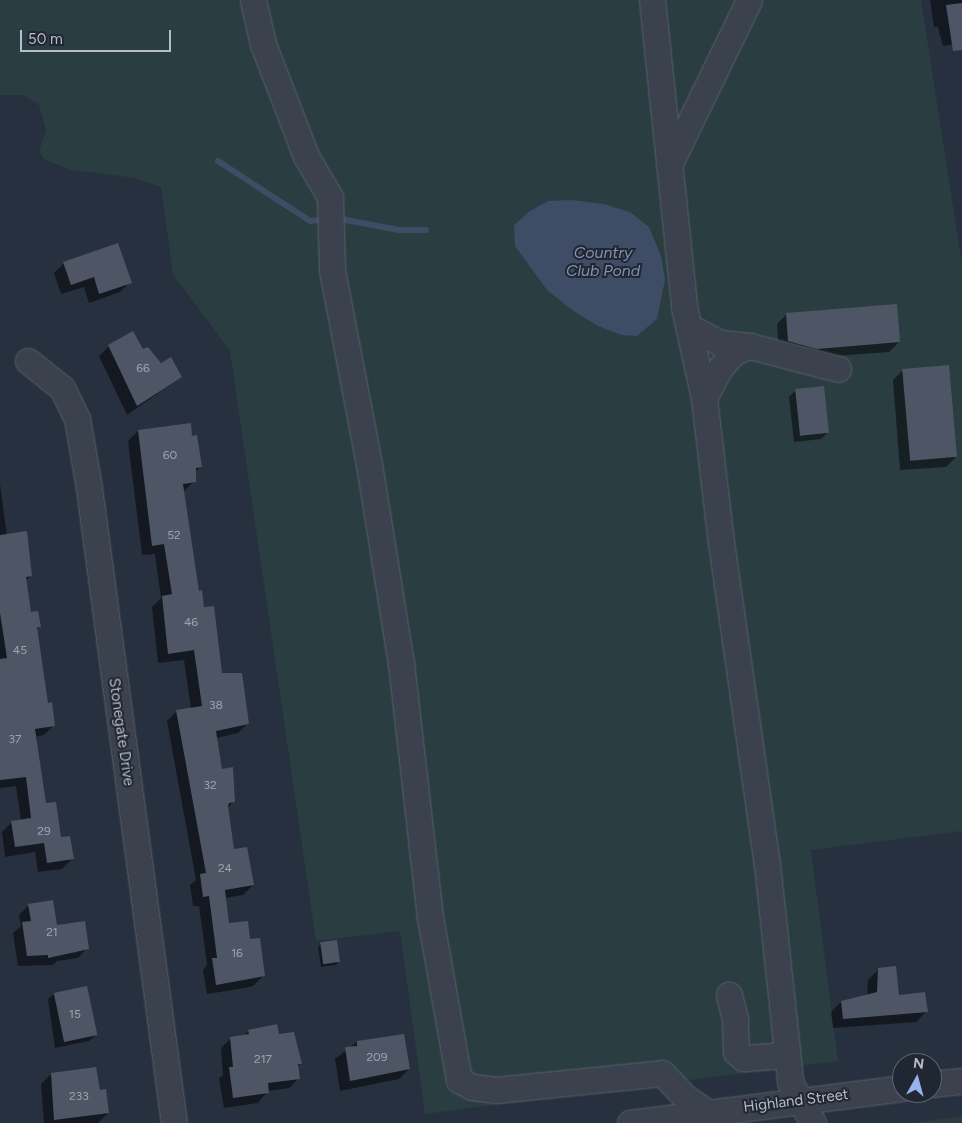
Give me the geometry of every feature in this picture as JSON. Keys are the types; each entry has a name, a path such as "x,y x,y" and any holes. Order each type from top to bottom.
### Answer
{"street":[{"path":"253,0 263,44 306,156 330,197 330,222 339,318 369,464 401,663 430,917 459,1080 472,1087 496,1090 662,1073 685,1097 715,1118"},
{"path":"652,0 668,168 689,327 704,398 721,542 757,781 790,1082 813,1123"},
{"path":"668,168 749,0"},
{"path":"689,327 721,343 750,346 838,369"},
{"path":"704,398 720,368 734,352 750,346"},
{"name":"Stonegate Drive","path":"28,361 62,388 77,419 89,488 174,1123"},
{"path":"729,995 735,1019 736,1052 743,1058 774,1056 787,1051"},
{"path":"942,1083 962,1080"},
{"name":"Highland Street","path":"630,1123 715,1118 800,1101 892,1089"}],"shaded area":[{"path":"0,0 921,0 962,264 962,831 811,850 838,1061 425,1114 400,931 316,941 230,351 173,274 161,187 135,178 72,170 45,160 39,151 46,130 39,105 24,95 0,95"},
{"path":"962,1116 962,1123 912,1123"}],"water":[{"name":"Country Club Pond","path":"571,200 604,204 630,212 649,227 661,256 665,280 657,319 637,336 621,335 598,326 572,310 547,290 515,246 514,225 530,211 548,201"}],"building":[{"path":"962,3 962,50 953,51 946,5"},
{"path":"118,243 132,283 99,294 94,277 71,285 63,262"},
{"path":"897,304 900,342 817,349 788,341 786,313"},
{"path":"133,331 143,349 148,347 161,363 171,357 182,377 137,406 108,345"},
{"path":"949,365 957,457 910,461 902,369"},
{"path":"824,386 829,433 800,436 795,389"},
{"path":"191,423 192,436 197,435 202,467 196,468 196,482 183,484 199,591 202,590 204,607 214,606 222,673 242,673 249,724 216,731 222,769 233,767 235,802 229,803 228,806 234,849 247,847 254,885 225,890 229,923 248,921 250,939 260,938 265,976 216,985 212,958 217,958 209,896 203,897 200,874 206,873 176,710 202,706 194,650 168,654 162,596 172,594 164,544 152,546 138,430"},
{"path":"27,531 32,576 26,577 31,612 38,611 41,627 37,627 48,703 52,702 55,726 35,729 46,803 56,802 61,837 70,836 74,859 47,863 44,843 15,847 11,821 31,818 26,777 0,780 0,659 7,658 0,613 0,535"},
{"path":"53,900 57,925 85,921 89,949 48,958 48,955 27,956 22,922 31,921 28,904"},
{"path":"337,940 340,962 323,964 320,942"},
{"path":"896,966 899,995 925,992 928,1012 843,1019 841,1001 877,992 878,968"},
{"path":"87,986 97,1035 64,1042 54,993"},
{"path":"277,1024 279,1034 294,1032 302,1064 298,1064 300,1079 268,1083 269,1093 233,1098 229,1067 233,1067 230,1037 249,1034 248,1030"},
{"path":"404,1034 410,1069 350,1081 345,1047 357,1046 357,1041"},
{"path":"96,1067 100,1090 106,1089 109,1113 54,1120 51,1073"}],"waterway":[{"path":"218,161 310,221 326,219"},
{"path":"336,218 399,230 426,230"}]}
